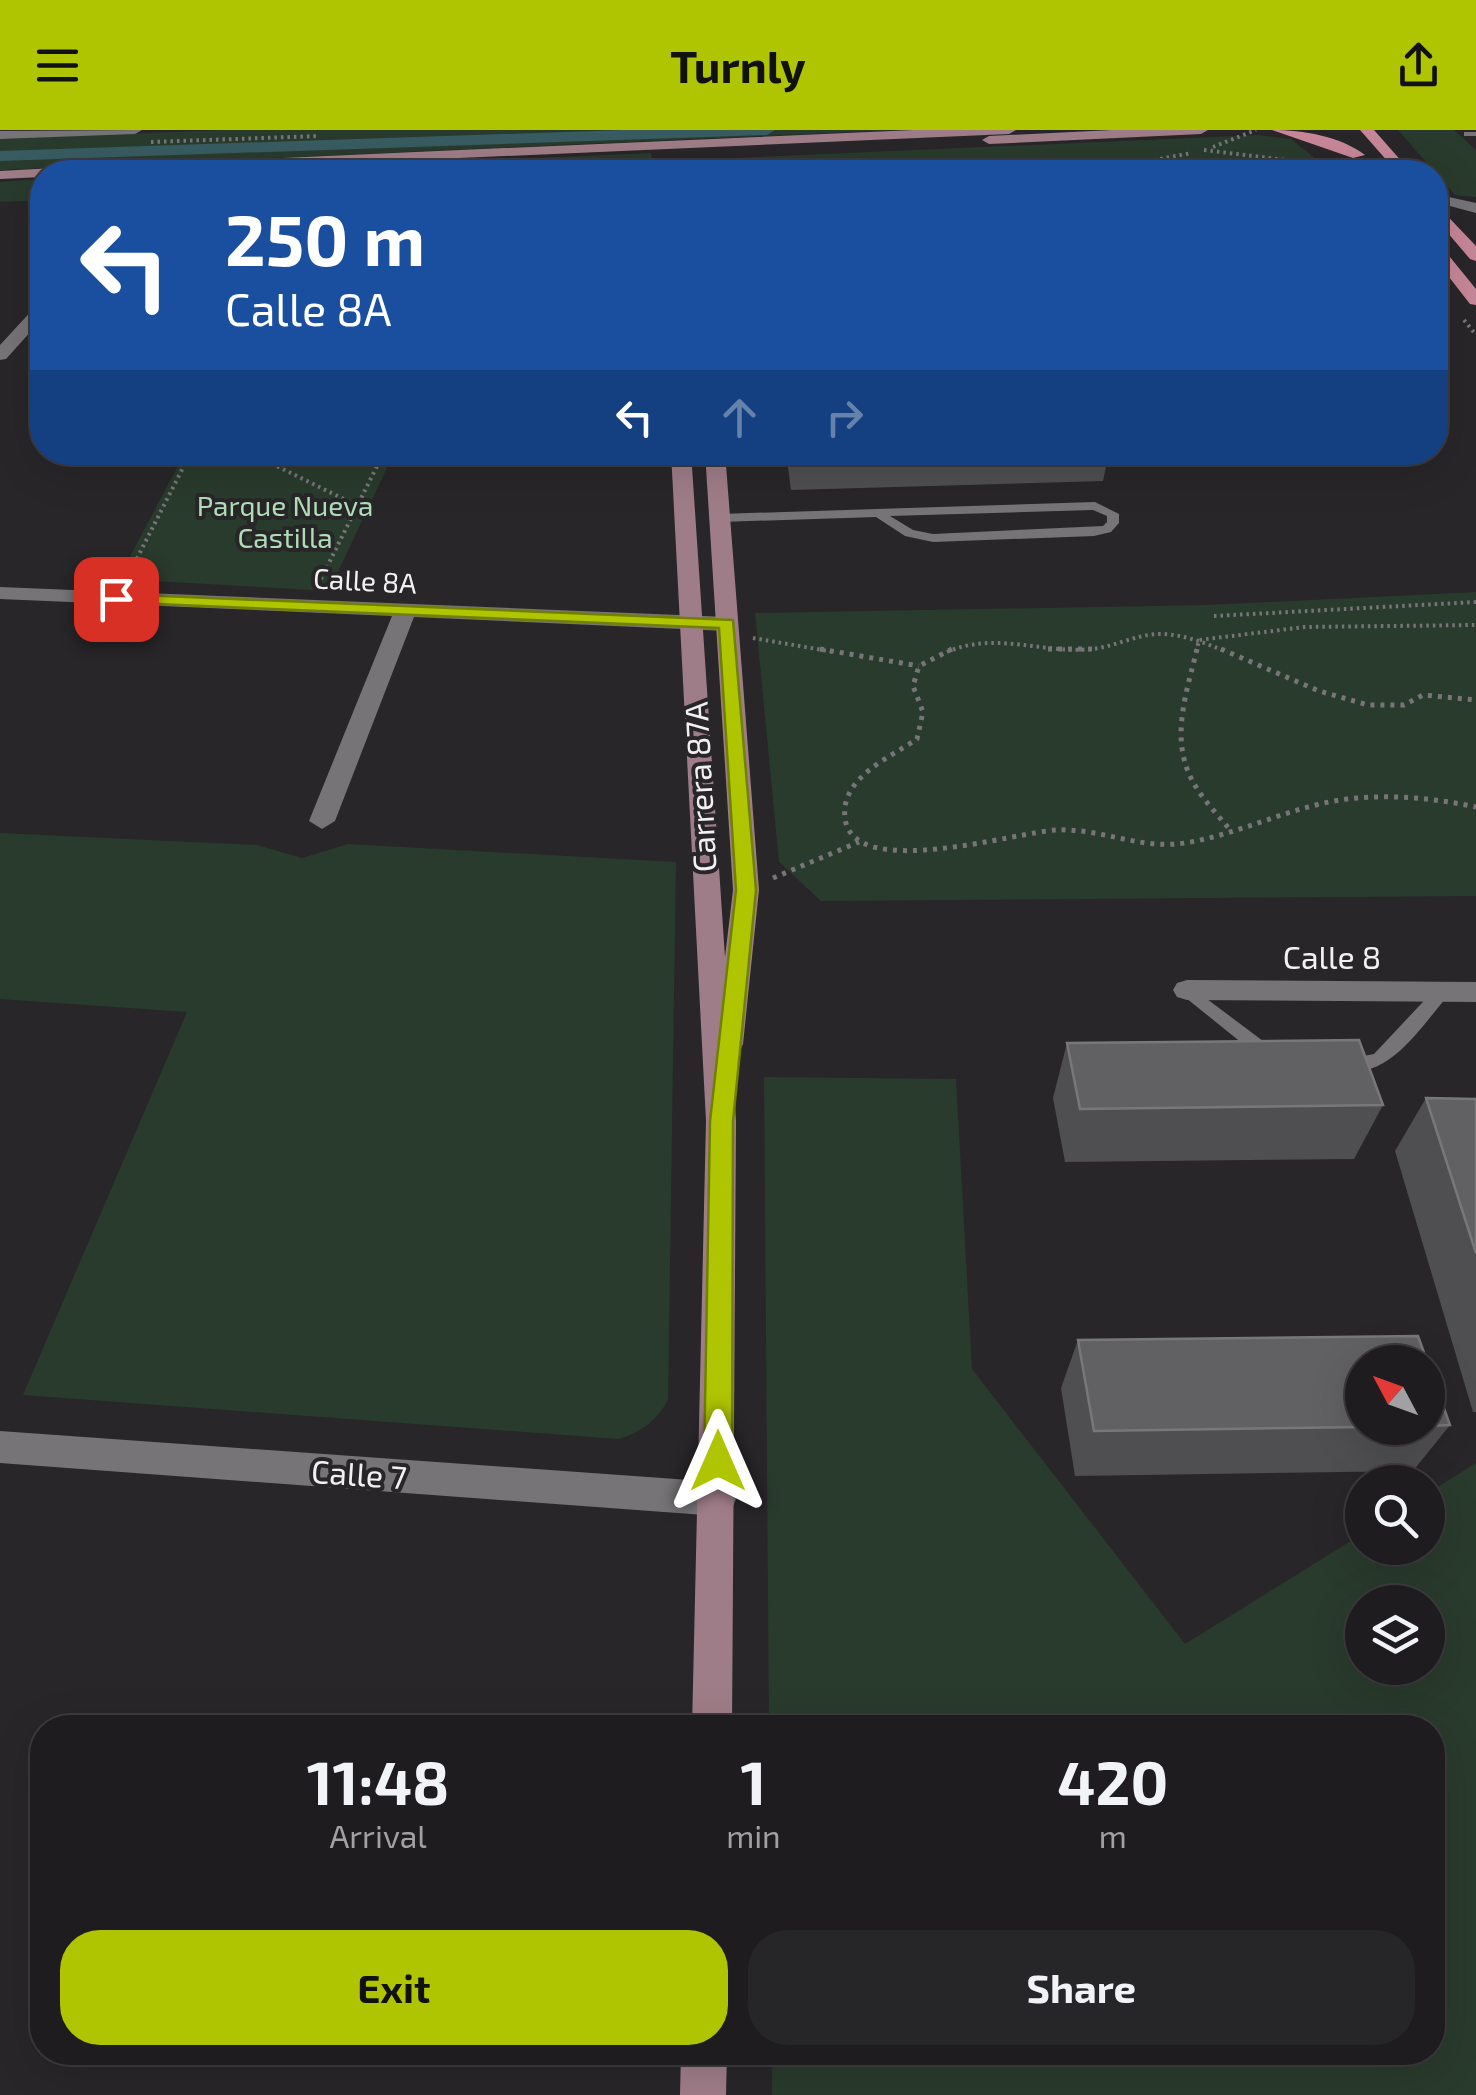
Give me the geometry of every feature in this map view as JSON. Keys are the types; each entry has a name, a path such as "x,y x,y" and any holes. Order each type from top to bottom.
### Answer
{"main road":[{"path":"1278,130 1358,155"},
{"path":"1335,130 1362,160"},
{"path":"1368,130 1394,160"},
{"path":"1448,223 1476,256"},
{"path":"1448,265 1476,300"}],"street":[{"path":"0,135 135,130"},
{"path":"550,160 666,157 694,149 1010,130"},
{"path":"694,149 1201,130"},
{"path":"0,175 30,174"},
{"path":"1448,201 1476,208"},
{"path":"0,355 30,323"},
{"name":"Carrera 87A","path":"683,465 721,1121 712,1715"},
{"name":"Carrera 87A","path":"716,465 746,890 721,1121"},
{"name":"Calle 8A","path":"0,593 690,624 728,629"},
{"path":"322,821 405,612"},
{"name":"Calle 8","path":"1187,990 1476,992"},
{"name":"Calle 7","path":"0,1447 718,1499"},
{"path":"703,2095 704,2065"}],"lane":[{"path":"720,518 882,516 1096,506 1113,514 1113,523 1094,532 933,538 910,533 882,516"},
{"path":"1187,990 1283,1062"},
{"path":"1335,1066 1370,1064 1380,1059 1442,992"}],"path":[{"path":"152,142 322,136"},
{"path":"694,149 734,160"},
{"path":"656,160 666,157"},
{"path":"116,599 185,465"},
{"path":"274,465 358,506"},
{"path":"307,607 378,465"},
{"path":"1214,616 1476,602"},
{"path":"1198,640 1305,627 1476,625"},
{"path":"728,629 919,666 952,649 999,640 1056,651 1096,649 1158,634 1198,640 1319,691 1368,705 1404,705 1424,695 1476,700"},
{"path":"1198,640 1180,715 1182,754 1193,784 1230,830"},
{"path":"919,666 914,686 923,712 917,739 864,775 845,798 846,826 859,842 882,852 941,849 1056,829 1089,832 1136,848 1174,845 1335,801 1442,798 1476,807"},
{"path":"746,890 859,842"}],"green space":[{"path":"223,130 897,130 224,160 30,160 30,169 0,170 0,139"},
{"path":"1398,130 1454,130 1476,150 1476,197 1455,195 1448,187 1448,160 1424,160"},
{"path":"1258,135 1291,139 1317,160 713,160"},
{"path":"651,153 652,160 492,160"},
{"path":"30,180 30,201 0,202 0,182"},
{"name":"Parque Nueva Castilla","path":"178,465 388,465 329,591 118,579"},
{"path":"1476,592 1476,896 821,901 779,862 755,613 1207,605"},
{"path":"0,833 257,845 302,858 348,844 676,862 668,1400 659,1414 642,1429 619,1439 23,1395 187,1012 0,999"},
{"path":"764,1077 956,1079 972,1369 1185,1644 1345,1545 1345,1565 1445,1565 1445,1482 1476,1463 1476,2095 772,2095 772,2065 1445,2065 1445,1715 769,1715"}],"building":[{"path":"1359,1040 1383,1105 1080,1109 1067,1043"},
{"path":"1426,1098 1476,1099 1476,1253"},
{"path":"1418,1336 1421,1345 1345,1345 1345,1427 1094,1431 1078,1340"}],"waterway":[{"path":"0,156 767,130"}],"route":[{"path":"116,599 727,624 746,890 721,1121 718,1461"}]}
